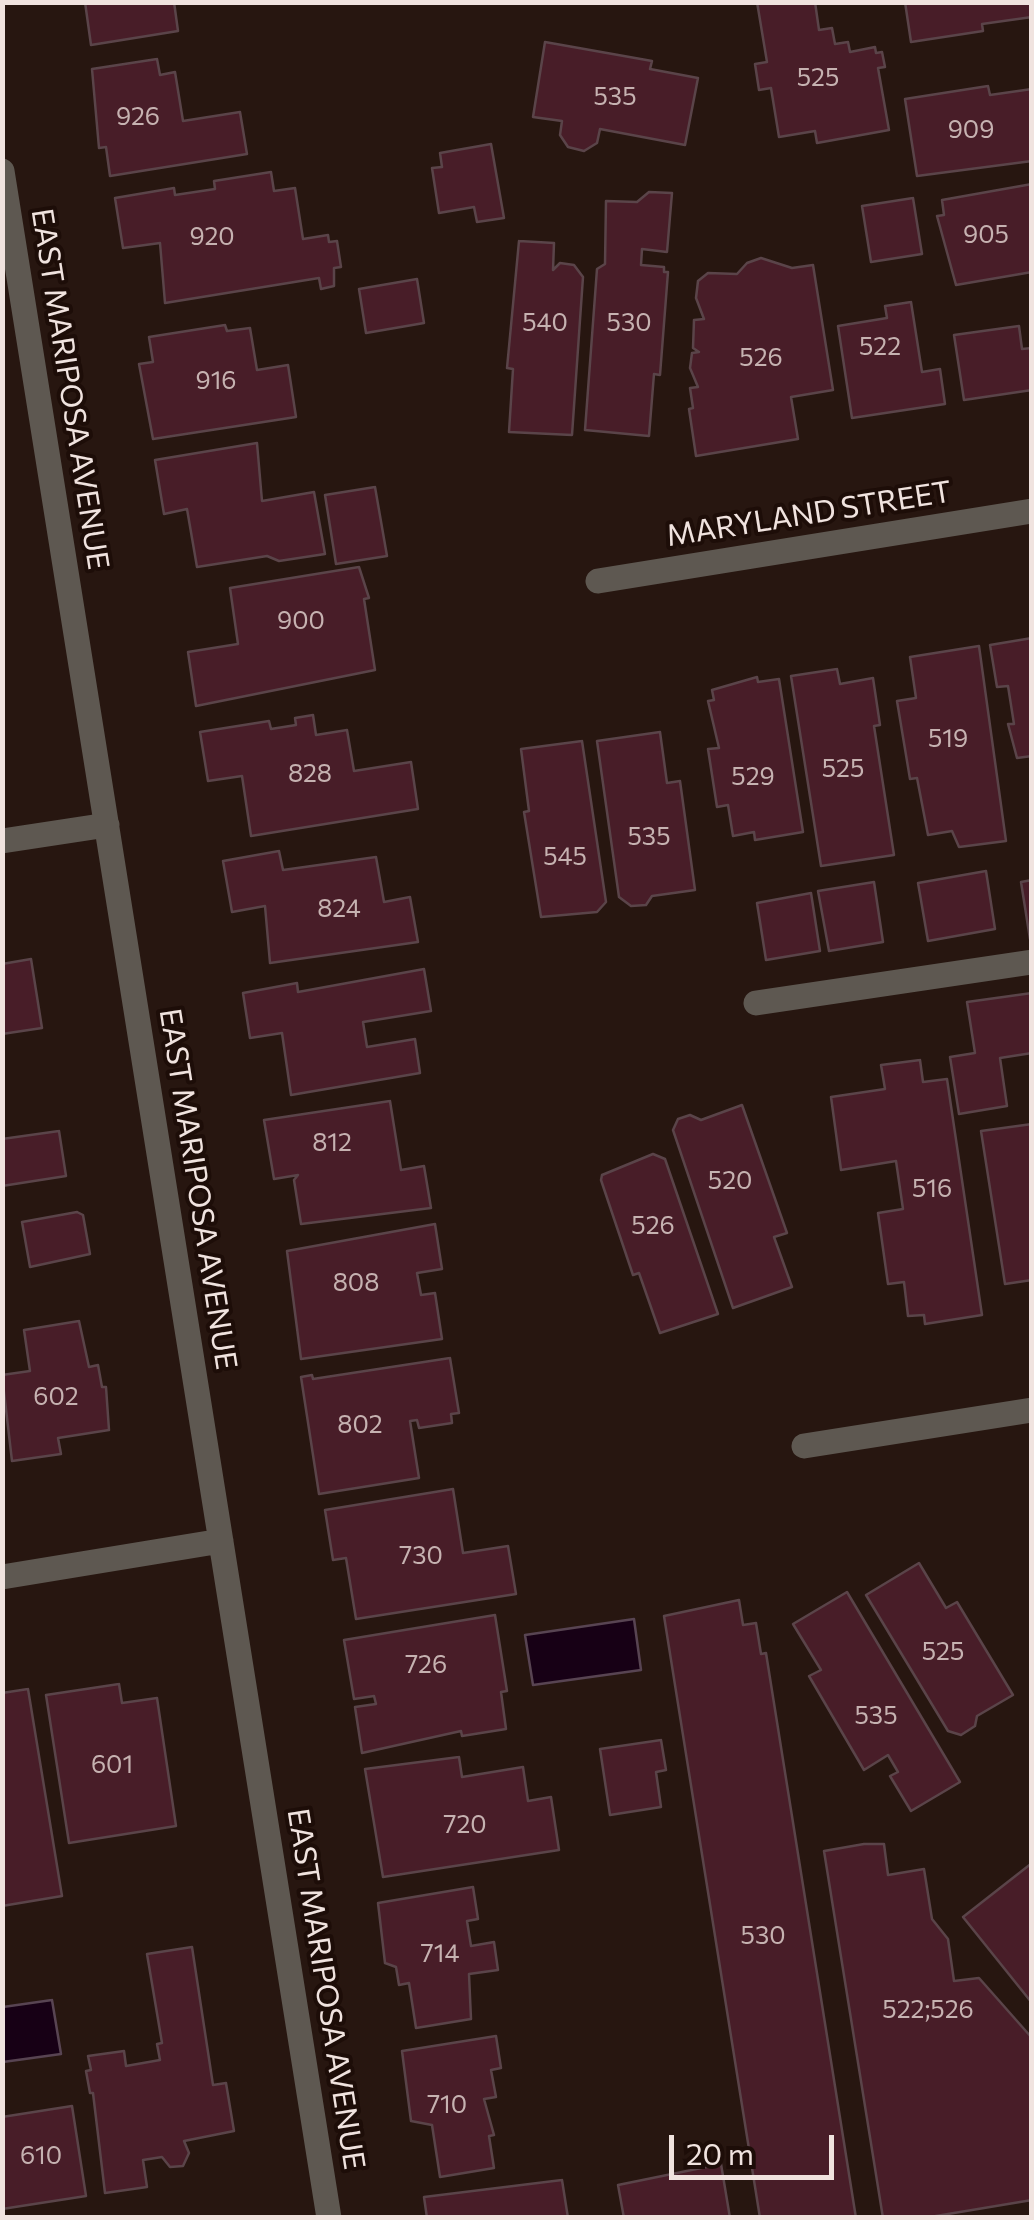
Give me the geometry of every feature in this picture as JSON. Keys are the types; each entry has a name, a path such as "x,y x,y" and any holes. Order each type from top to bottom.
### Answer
{"street":[{"name":"EAST MARIPOSA AVENUE","path":"2,171 329,2218"},
{"name":"MARYLAND STREET","path":"598,581 1032,511"},
{"path":"2,841 107,824"},
{"path":"756,1003 1032,962"},
{"path":"804,1446 1032,1410"},
{"path":"2,1577 221,1541"}],"shaded area":[{"path":"634,1619 641,1670 533,1685 525,1635"},
{"path":"52,2000 61,2054 3,2062 3,2007"}],"building":[{"path":"85,2 174,2 178,31 91,45"},
{"path":"757,2 815,2 819,30 832,28 835,44 848,42 850,52 875,47 876,53 882,52 885,67 878,68 889,130 817,143 815,131 779,137 771,88 759,90 755,64 767,62"},
{"path":"905,2 1032,2 1032,17 982,24 983,31 911,42"},
{"path":"545,42 652,61 650,69 698,78 685,145 600,129 597,143 584,151 568,147 560,135 562,121 533,117"},
{"path":"157,59 160,75 175,72 183,121 240,112 247,154 110,176 106,147 99,148 92,69"},
{"path":"988,86 990,95 1032,89 1032,161 917,176 905,99"},
{"path":"491,144 504,218 477,222 474,207 439,213 432,168 442,167 440,153"},
{"path":"271,172 274,191 295,188 303,239 328,235 329,242 337,241 341,267 334,268 334,286 321,289 319,278 165,303 160,243 123,248 115,198 174,188 175,195 215,189 214,181"},
{"path":"1032,184 1032,272 956,285 937,216 944,215 942,200"},
{"path":"649,192 672,193 667,252 642,249 641,265 664,267 664,272 668,272 660,375 654,374 649,436 585,430 597,269 605,264 606,201 637,202"},
{"path":"913,198 922,254 871,262 862,206"},
{"path":"519,241 554,243 553,270 560,263 574,265 583,277 572,435 509,432 513,369 507,368"},
{"path":"761,258 792,268 813,265 833,390 791,397 798,439 696,456 689,409 693,408 690,388 698,387 690,368 692,353 699,352 693,348 694,320 704,319 696,298 698,281 708,273 737,274 747,263"},
{"path":"417,279 424,323 366,333 359,289"},
{"path":"911,302 922,372 940,369 945,404 852,418 838,326 887,318 885,306"},
{"path":"225,325 227,331 250,328 257,370 288,365 296,417 153,439 139,364 153,362 149,337"},
{"path":"1019,326 1022,349 1032,348 1032,390 964,400 954,335"},
{"path":"257,443 262,501 314,492 325,554 279,561 267,556 197,567 187,509 164,514 155,460"},
{"path":"375,487 387,556 336,564 325,495"},
{"path":"359,567 369,598 364,599 375,670 196,706 188,652 238,644 230,588"},
{"path":"1032,638 1032,756 1017,758 1008,724 1014,724 1008,686 997,687 990,645"},
{"path":"979,646 1006,841 959,847 952,831 928,835 917,778 910,779 897,701 916,698 910,657"},
{"path":"837,669 840,684 873,678 880,725 874,726 894,855 821,866 791,676"},
{"path":"757,677 758,682 779,679 803,832 755,840 754,832 733,836 728,805 717,807 708,749 719,748 708,701 714,700 712,690"},
{"path":"313,715 316,735 347,730 354,771 411,762 418,809 251,836 242,776 208,781 200,732 269,721 271,729 296,725 295,718"},
{"path":"660,732 667,783 680,781 695,890 652,896 646,905 631,906 619,897 597,741"},
{"path":"582,741 606,902 597,912 541,917 524,812 529,811 521,749"},
{"path":"279,851 283,870 376,857 384,902 410,897 418,942 270,963 265,906 232,912 223,861"},
{"path":"986,871 995,929 928,941 918,883"},
{"path":"1032,880 1032,938 1030,939 1021,882"},
{"path":"874,882 883,942 829,951 818,891"},
{"path":"811,893 820,951 766,960 757,903"},
{"path":"31,959 42,1028 2,1034 2,964"},
{"path":"424,969 431,1011 363,1022 367,1047 415,1039 420,1073 291,1095 282,1033 250,1038 243,993 297,983 298,992"},
{"path":"1032,993 1032,1053 1000,1058 1007,1106 959,1114 950,1057 975,1053 967,1002"},
{"path":"920,1060 923,1082 947,1079 982,1315 925,1324 924,1315 908,1316 904,1282 888,1284 878,1213 903,1209 896,1161 841,1170 831,1097 885,1089 881,1065"},
{"path":"390,1101 401,1170 424,1166 431,1208 301,1224 294,1180 298,1175 274,1179 264,1120"},
{"path":"742,1105 787,1233 774,1237 792,1287 733,1308 673,1130 678,1119 690,1115 701,1120"},
{"path":"1032,1124 1032,1280 1005,1284 981,1131"},
{"path":"59,1131 66,1176 2,1186 2,1139"},
{"path":"653,1154 665,1159 718,1314 660,1333 639,1273 633,1275 601,1180 602,1175"},
{"path":"77,1212 83,1215 90,1254 30,1267 22,1222"},
{"path":"435,1224 442,1269 417,1273 421,1295 435,1293 442,1339 301,1359 287,1251"},
{"path":"79,1321 89,1367 98,1365 102,1387 106,1387 109,1430 58,1438 61,1454 12,1461 2,1375 30,1371 24,1330"},
{"path":"450,1358 459,1413 451,1414 452,1423 419,1428 417,1420 410,1421 419,1478 319,1494 301,1377 312,1375 313,1379"},
{"path":"453,1489 463,1553 508,1546 516,1594 356,1619 346,1558 333,1560 325,1510"},
{"path":"919,1563 946,1608 957,1602 1013,1695 977,1716 975,1726 961,1735 948,1731 866,1595"},
{"path":"847,1592 960,1782 911,1811 890,1776 898,1772 888,1755 864,1770 809,1676 821,1670 793,1624"},
{"path":"739,1600 743,1625 756,1623 761,1654 766,1653 856,2218 760,2218 664,1616"},
{"path":"495,1615 507,1691 501,1692 506,1729 462,1736 461,1731 362,1753 355,1707 376,1704 374,1696 354,1699 344,1640"},
{"path":"119,1684 122,1703 157,1698 176,1826 69,1843 46,1695"},
{"path":"28,1689 62,1896 2,1906 2,1693"},
{"path":"661,1740 666,1770 656,1772 661,1807 610,1815 600,1749"},
{"path":"459,1757 462,1777 523,1767 528,1801 551,1797 559,1850 383,1877 365,1769"},
{"path":"884,1844 888,1875 924,1869 932,1919 948,1939 954,1981 979,1978 1032,2038 1032,2200 924,2218 883,2218 824,1851"},
{"path":"1032,1863 1032,2003 963,1917"},
{"path":"473,1887 478,1919 467,1921 471,1946 494,1942 498,1970 469,1974 471,2019 416,2028 409,1983 399,1985 396,1967 385,1963 378,1903"},
{"path":"192,1947 213,2085 226,2083 234,2131 184,2141 189,2153 183,2166 170,2167 162,2157 143,2160 147,2187 105,2193 93,2093 86,2071 91,2070 88,2056 124,2051 126,2066 160,2060 157,2044 162,2043 147,1954"},
{"path":"496,2036 501,2068 491,2070 496,2097 484,2099 494,2135 489,2136 494,2168 440,2177 432,2125 411,2121 402,2051"},
{"path":"72,2106 86,2196 2,2209 2,2117"},
{"path":"721,2164 730,2218 624,2218 618,2185"},
{"path":"562,2180 568,2218 427,2218 424,2197"}]}
